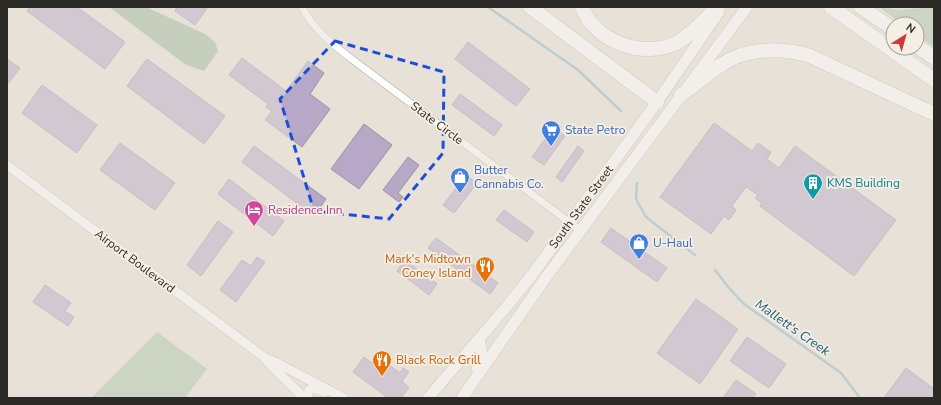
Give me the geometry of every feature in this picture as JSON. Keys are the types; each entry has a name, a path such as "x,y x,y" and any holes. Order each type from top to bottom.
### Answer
{"highway":[{"path":"530,7 657,102"},
{"path":"582,7 590,21 601,33 618,43 633,48 649,49 674,44 697,28 718,7"},
{"path":"831,7 934,80"},
{"path":"861,7 885,24"},
{"path":"681,95 722,65 733,59 744,54 776,50 808,55 934,114"},
{"path":"925,52 934,58"}],"main road":[{"name":"South State Street","path":"428,398 508,306 532,275 657,102 723,7"},
{"name":"South State Street","path":"462,398 544,280 747,7"},
{"path":"657,102 664,103 681,95"},
{"path":"458,398 478,368 482,355 479,339"}],"street":[{"name":"State Circle","path":"302,7 316,27 328,40 346,55 581,231"},
{"name":"Airport Boulevard","path":"7,165 264,357 344,398"},
{"path":"590,196 601,203"},
{"name":"Airport Boulevard","path":"264,357 270,366 305,398"},
{"path":"305,398 309,390 314,388 336,398"}],"highlighted area":[{"path":"335,41 444,72 443,153 389,219 314,211 280,99"}],"green space":[{"path":"109,7 146,7 205,34 215,42 218,51 204,71 186,65"},
{"path":"879,7 897,10 934,7 934,47 925,41 925,16 891,16"},
{"path":"157,332 207,369 185,398 91,398"}],"building":[{"path":"30,7 77,7 125,42 105,69 27,11"},
{"path":"177,7 208,7 195,25 175,11"},
{"path":"468,42 530,89 516,106 455,59"},
{"path":"242,58 286,91 308,61 324,73 310,94 330,109 302,147 265,120 272,111 266,107 268,104 229,75"},
{"path":"7,59 20,68 7,85"},
{"path":"147,59 225,116 204,144 127,86"},
{"path":"42,85 97,125 77,153 22,113"},
{"path":"460,94 502,125 494,136 452,105"},
{"name":"KMS Building","path":"714,123 752,151 758,143 771,152 767,159 779,168 795,146 896,220 854,276 760,206 762,203 755,198 758,195 746,187 732,206 736,210 729,220 724,216 711,234 660,197"},
{"path":"364,124 392,145 359,189 331,169"},
{"path":"553,128 565,136 544,165 532,157"},
{"path":"120,143 175,183 155,210 100,170"},
{"path":"254,146 326,199 314,216 242,162"},
{"path":"578,146 584,151 562,182 556,177"},
{"path":"408,157 419,165 398,193 403,197 399,202 383,190"},
{"name":"Butter Cannabis Co.","path":"466,175 477,183 454,213 443,205"},
{"path":"229,179 284,221 273,236 218,194"},
{"path":"504,210 534,232 527,242 496,220"},
{"path":"218,221 233,232 201,276 187,265"},
{"path":"611,228 667,268 657,282 601,242"},
{"path":"436,238 498,283 490,294 428,248"},
{"path":"257,257 265,262 236,302 220,290 242,260 251,266"},
{"path":"405,260 437,284 429,295 397,271"},
{"path":"45,285 71,303 65,311 74,317 68,326 33,302"},
{"path":"696,299 738,329 700,384 657,353"},
{"path":"747,337 786,364 769,388 730,361"},
{"name":"Black Rock Grill","path":"377,356 400,373 403,368 409,372 402,381 409,388 401,398 388,398 353,372 364,357 372,363"},
{"path":"906,368 934,389 934,398 884,398"},
{"path":"736,380 756,394 753,398 723,398"}],"waterway":[{"name":"Mallett's Creek","path":"488,7 578,70 621,111"},
{"name":"Mallett's Creek","path":"637,183 636,199 646,217 695,255"},
{"name":"Mallett's Creek","path":"715,270 744,304 841,373 860,398"}],"place":[{"name":"State Petro","path":"551,147"},
{"name":"Butter Cannabis Co.","path":"460,194"},
{"name":"KMS Building","path":"813,200"},
{"name":"Residence Inn","path":"254,227"},
{"name":"U-Haul","path":"639,260"},
{"name":"Mark's Midtown Coney Island","path":"485,283"},
{"name":"Black Rock Grill","path":"382,377"}]}
